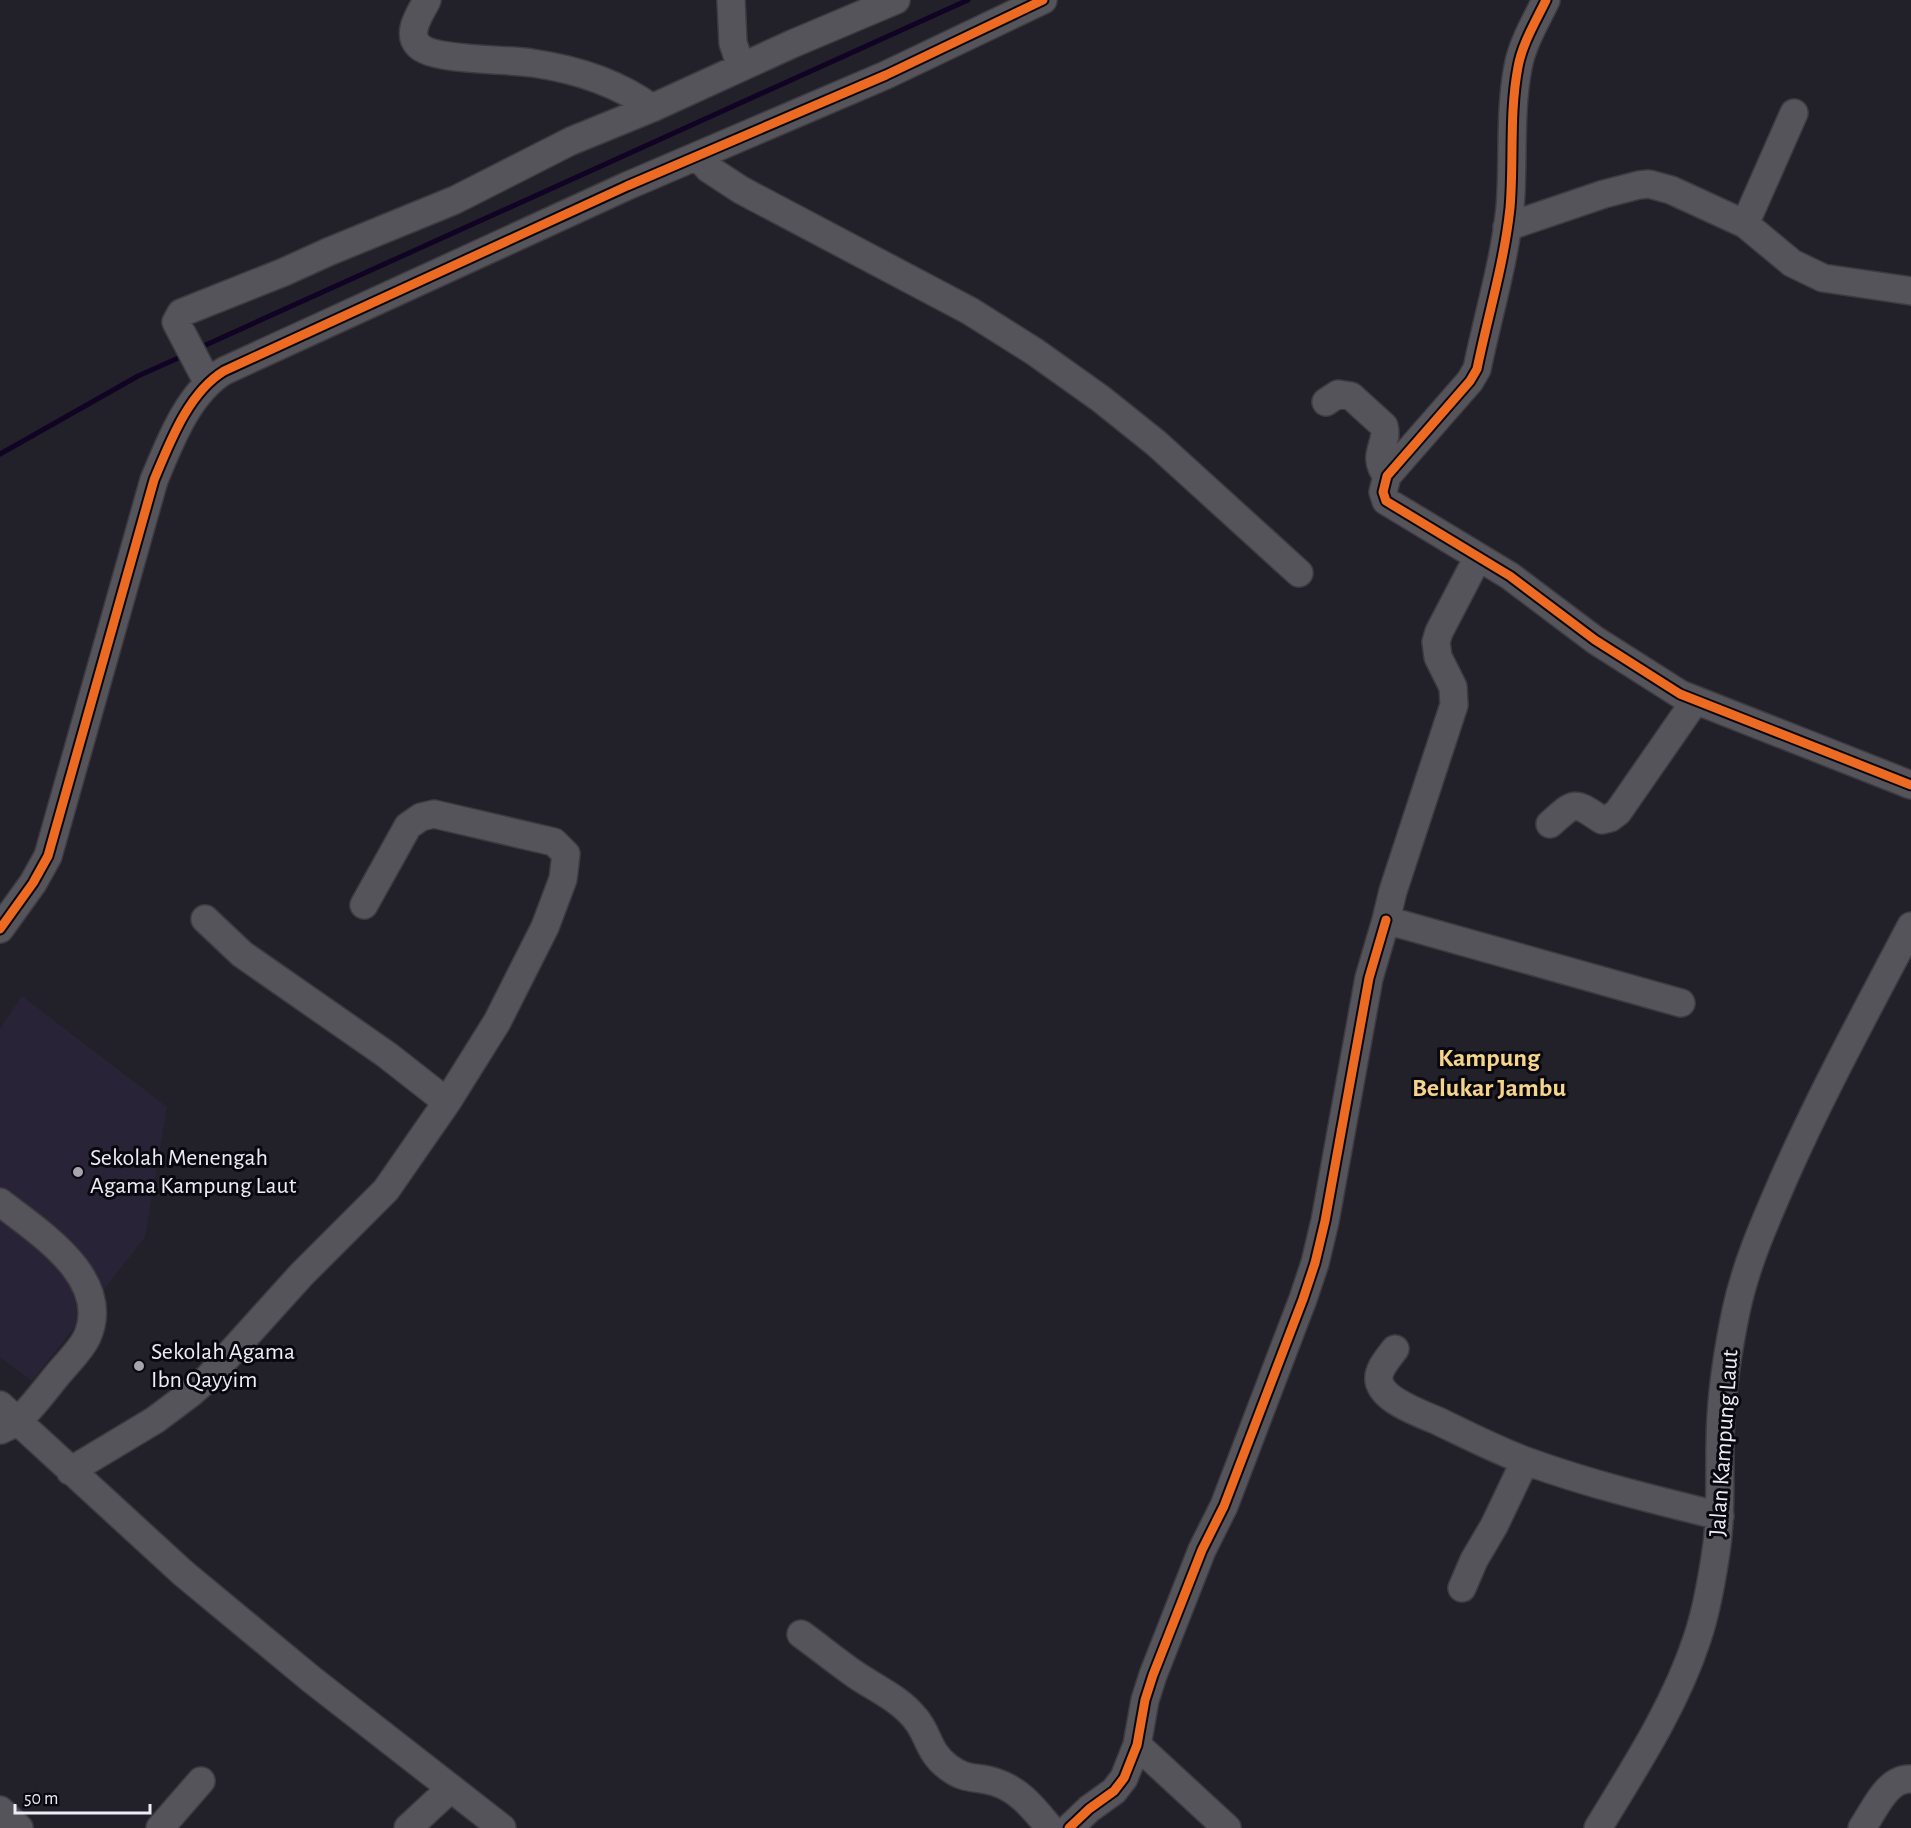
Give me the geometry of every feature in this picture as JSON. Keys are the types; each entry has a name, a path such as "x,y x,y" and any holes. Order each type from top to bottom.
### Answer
{"street":[{"path":"427,0 413,32 418,46 425,51 457,57 532,63 578,73 635,95 652,108"},
{"path":"731,0 733,43 741,67"},
{"path":"205,379 180,331 176,320 181,313 454,200 571,141 652,108 896,0"},
{"path":"0,929 33,883 48,856 154,480 168,447 205,379 697,156 886,75 1043,0"},
{"path":"1546,0 1523,50 1518,67 1512,133 1510,207 1501,270 1477,369 1466,385 1387,476 1383,492 1386,501 1510,576 1595,640 1680,694 1911,785"},
{"path":"1745,224 1794,113"},
{"path":"697,156 709,169 741,190 970,311 1035,352 1101,399 1164,450 1299,573"},
{"path":"1507,228 1604,194 1639,184 1649,184 1671,190 1745,224 1792,263 1823,278 1911,291"},
{"path":"1326,402 1338,394 1351,396 1384,426 1385,433 1379,462 1387,476"},
{"path":"1069,1828 1080,1816 1118,1786 1137,1745 1145,1700 1153,1675 1202,1551 1224,1506 1315,1263 1325,1221 1369,978 1393,891 1454,705 1453,687 1437,650 1439,632 1478,556"},
{"path":"1550,824 1570,806 1575,805 1602,820 1610,819 1618,812 1695,701"},
{"path":"70,1471 155,1420 192,1393 302,1274 381,1195 447,1102 497,1022 545,927 563,879 566,854 554,843 525,835 434,814 422,816 408,826 364,904"},
{"path":"205,919 242,954 387,1055 447,1102"},
{"path":"1386,920 1681,1003"},
{"name":"Jalan Kampung Laut","path":"1598,1828 1644,1751 1698,1637 1715,1558 1720,1516 1721,1419 1724,1386 1736,1311 1752,1250 1806,1131 1858,1026 1903,962 1911,926"},
{"path":"0,1202 70,1260 85,1281 92,1322 87,1338 6,1419 70,1471 183,1573 311,1679 502,1828"},
{"path":"1395,1349 1379,1376 1383,1390 1391,1397 1470,1437 1525,1461 1611,1489 1720,1516"},
{"path":"1462,1588 1525,1461"},
{"path":"801,1634 900,1704 916,1718 937,1758 949,1768 963,1776 993,1781 1016,1792 1050,1828"},
{"path":"1137,1745 1227,1828"},
{"path":"1862,1828 1888,1788 1903,1779 1911,1779"},
{"path":"160,1828 201,1781"},
{"path":"408,1828 450,1788"},
{"path":"0,1810 19,1828"}],"shaded area":[{"name":"Sekolah Menengah Agama Kampung Laut","path":"22,996 167,1107 145,1237 32,1381 0,1357 0,1029"}],"waterway":[{"path":"199,348 968,0"},
{"path":"0,454 138,376 185,355"}],"cycle path":[{"path":"0,929 33,883 48,856 154,480 190,405 211,380 224,371 627,186 886,75 1043,0"},
{"path":"1546,0 1526,41 1518,67 1514,102 1510,208 1500,269 1477,369 1470,381 1387,476 1383,492 1386,501 1510,576 1595,640 1680,694 1911,785"},
{"path":"1069,1828 1089,1809 1114,1791 1124,1778 1137,1745 1145,1700 1153,1675 1202,1550 1224,1506 1303,1299 1325,1221 1369,978 1386,920"}],"place":[{"name":"Sekolah Menengah Agama Kampung Laut","path":"78,1172"},
{"name":"Sekolah Agama Ibn Qayyim","path":"139,1366"}],"district":[{"name":"Kampung Belukar Jambu","path":"1489,1073"}]}
